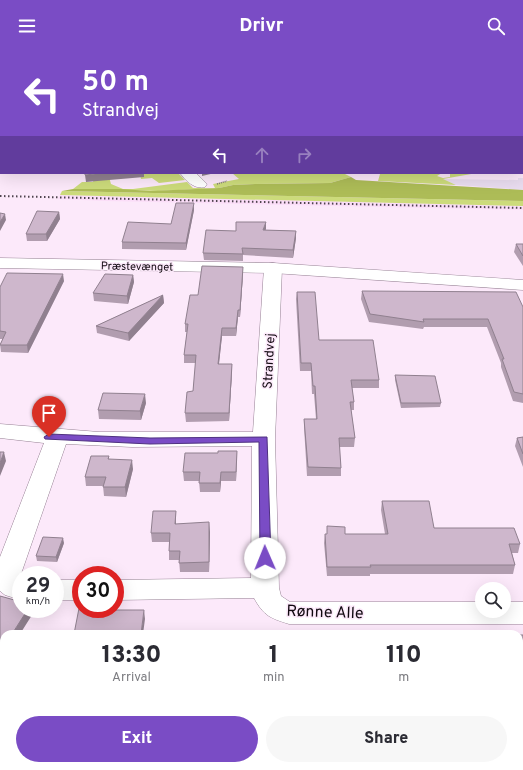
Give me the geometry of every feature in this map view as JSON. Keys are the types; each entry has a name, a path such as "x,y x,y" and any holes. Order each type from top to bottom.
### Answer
{"street":[{"path":"189,174 207,184"},
{"name":"Præstevænget","path":"0,263 273,268"},
{"path":"273,268 523,284"},
{"name":"Strandvej","path":"264,439 273,268"},
{"path":"0,431 57,438 150,441 264,439"},
{"path":"12,586 8,582 7,574 57,438"},
{"name":"Rønne Alle","path":"264,439 265,588 266,597 269,603 274,607 289,613 523,613"},
{"path":"124,590 265,588"}],"path":[{"path":"207,184 227,182"}],"shaded area":[{"path":"518,178 523,178 523,190 456,185 442,179 518,180"},
{"path":"60,195 523,206 523,210 106,201 58,199"}],"green space":[{"path":"140,174 179,174 185,180 159,183 152,178 141,179"},
{"path":"233,174 345,174 351,177 330,183 233,185 219,188 158,191 73,189 82,182 93,182 94,178 109,177 111,184 123,189 187,182 193,188 215,188 213,184 239,179"},
{"path":"380,174 440,174 437,176 443,178 450,177 450,174 471,174 443,179 456,185 378,181"},
{"path":"351,177 356,180 523,190 523,201 62,191 73,189 121,189 150,191 219,188 233,185 255,184 330,183"},
{"path":"62,191 523,201 523,206 60,195"}],"building":[{"path":"176,203 194,203 186,243 122,242 128,222 171,224"},
{"path":"37,211 59,212 46,234 26,234"},
{"path":"0,213 5,214 0,222"},
{"path":"236,222 266,222 263,230 296,231 293,250 242,248 243,254 203,253 206,230 236,231"},
{"path":"516,244 523,244 523,256"},
{"path":"202,266 243,267 240,310 238,310 236,328 222,328 218,364 232,364 229,413 185,413 187,392 193,391 196,355 184,355 188,324 185,324 190,295 198,295"},
{"path":"7,273 63,274 27,345 0,345 6,332 0,331 0,287"},
{"path":"105,274 133,275 127,296 93,293"},
{"path":"362,291 516,292 523,307 523,394 514,392 502,359 504,359 488,319 423,319 424,322 370,314"},
{"path":"297,292 315,292 319,340 373,340 379,380 351,380 354,402 350,402 355,438 339,438 341,468 308,467 304,419 317,419 315,386 313,386 311,363 301,363"},
{"path":"163,295 128,333 96,326"},
{"path":"395,375 435,376 441,403 401,403"},
{"path":"103,393 145,394 140,411 98,410"},
{"path":"523,437 523,454 517,438"},
{"path":"218,451 237,451 236,472 221,472 220,483 199,483 200,472 183,472 185,453 218,453"},
{"path":"0,452 4,452 0,463"},
{"path":"91,456 109,456 108,459 132,460 125,487 103,487 106,477 85,477"},
{"path":"382,501 429,501 434,528 514,528 520,544 509,544 515,565 370,565 371,567 327,567 325,534 327,534 327,526 345,527 345,534 388,534"},
{"path":"153,511 176,511 175,524 209,522 209,562 179,563 180,551 169,551 170,533 151,533"},
{"path":"43,537 63,538 56,557 36,556"},
{"path":"0,596 12,599 12,618 22,618 15,630 0,630"},
{"path":"124,610 144,610 142,630 75,630 77,618 124,618"}],"railway":[{"path":"0,196 523,208"}],"route":[{"path":"49,437 150,441 264,439 265,558"}]}
